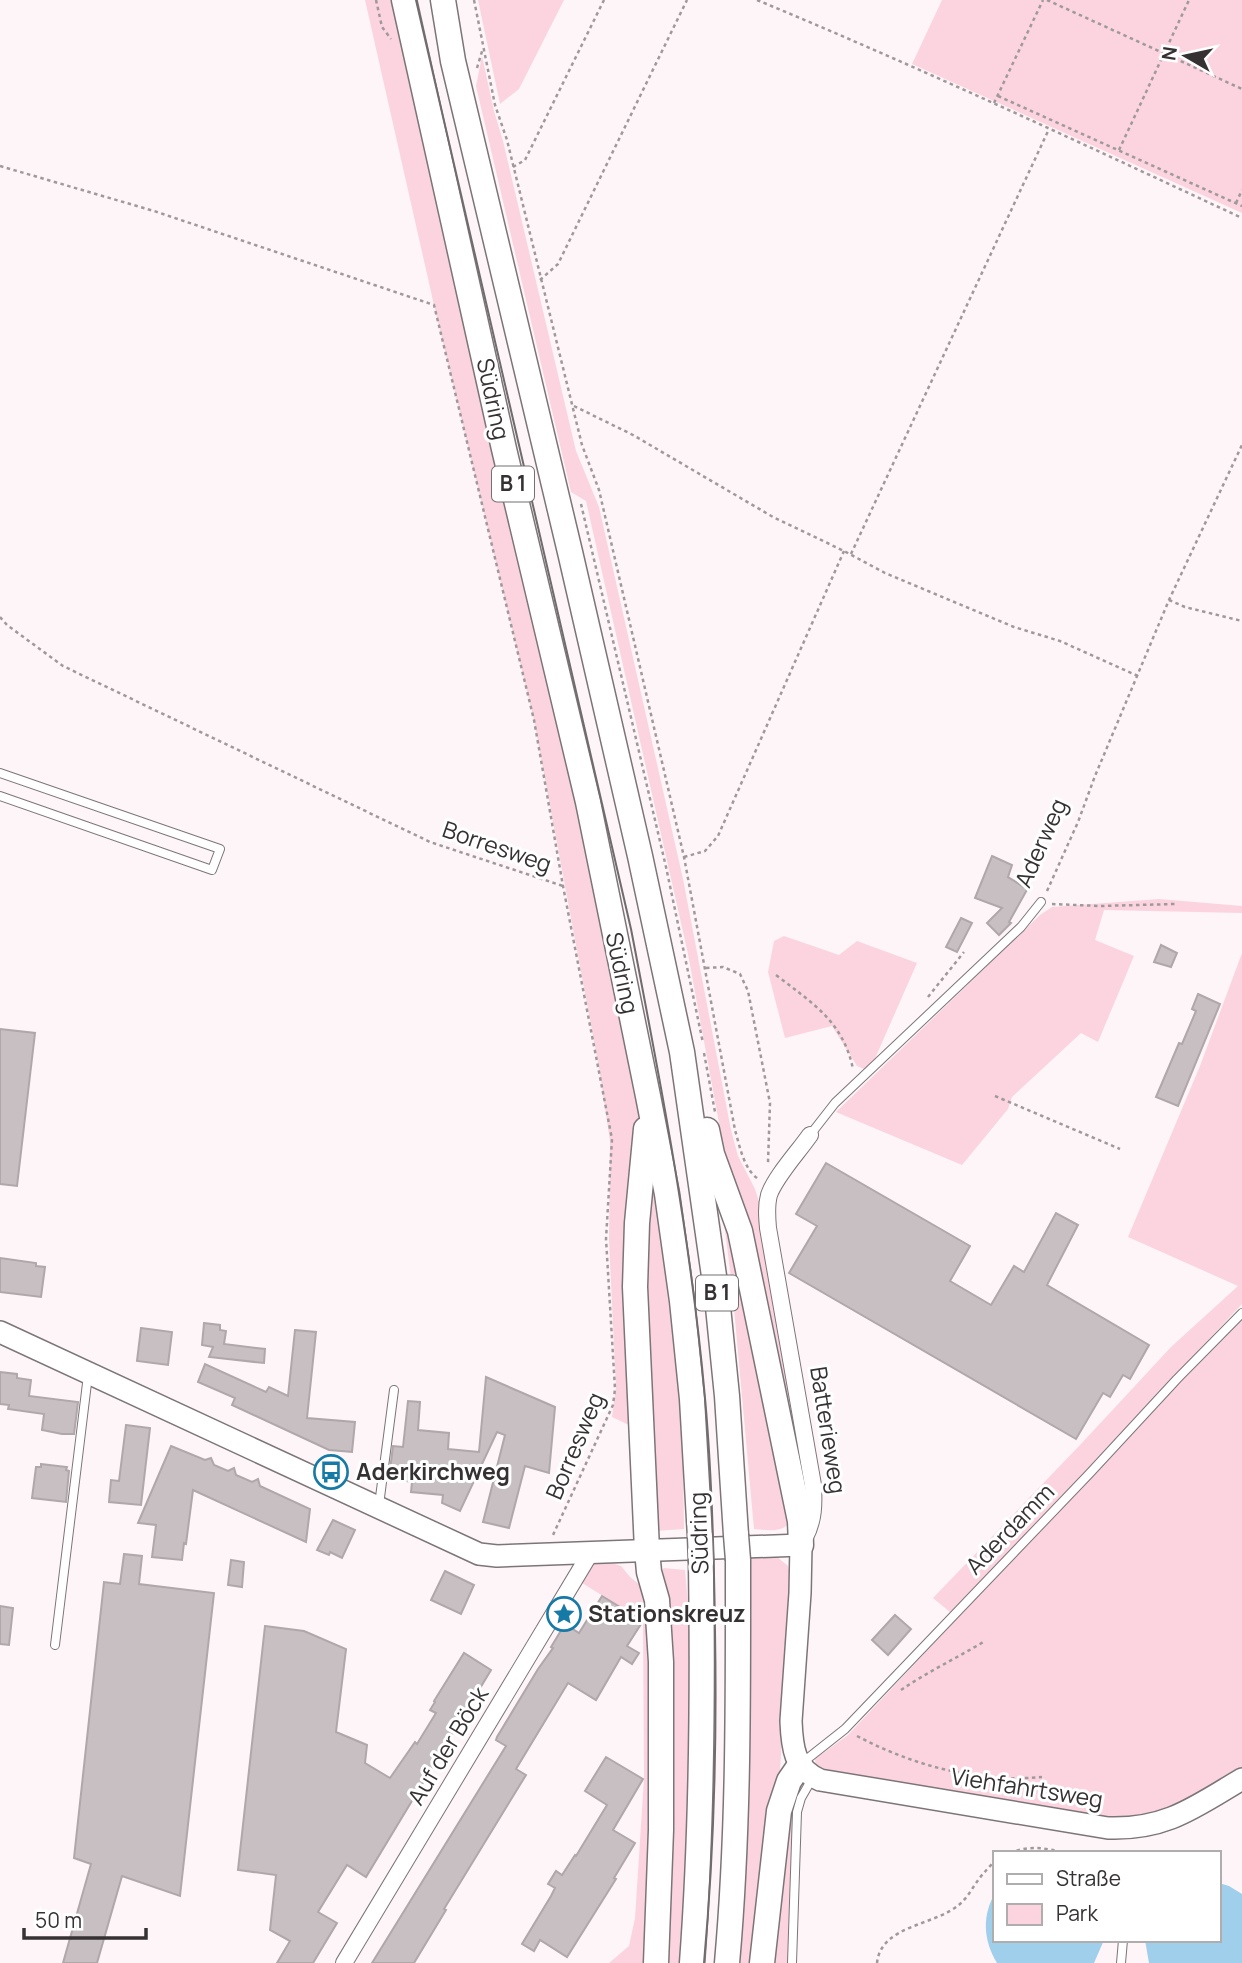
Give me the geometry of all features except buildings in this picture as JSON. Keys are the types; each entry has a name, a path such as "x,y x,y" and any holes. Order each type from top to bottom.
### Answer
{"main road":[{"name":"Südring","path":"404,0 504,449 588,802 667,1194 692,1399 701,1562 701,1817 692,1963"},
{"name":"Südring","path":"443,0 453,61 619,764 682,1052 717,1297 736,1535 738,1743 727,1963"},
{"path":"682,1052 712,1154 740,1231 800,1521 801,1545"},
{"path":"649,1096 637,1223 635,1287 647,1550 649,1572 657,1600 661,1662 661,1830 656,1963"},
{"path":"762,1963 779,1811 789,1781 806,1771"}],"street":[{"name":"Aderweg","path":"773,1186 810,1135"},
{"name":"Batterieweg","path":"773,1186 766,1210 768,1228 813,1485 811,1526 801,1545 791,1721 792,1739 806,1771"},
{"path":"0,1332 479,1554 497,1556 801,1545"},
{"name":"Auf der Böck","path":"344,1963 591,1552"},
{"name":"Viehfahrtsweg","path":"806,1771 838,1784 1108,1828 1131,1829 1183,1814 1242,1779"}],"lane":[{"path":"0,773 220,849 212,870 0,796"},
{"name":"Aderweg","path":"810,1135 835,1103 1021,928 1041,902"},
{"name":"Aderdamm","path":"806,1771 1242,1313"},
{"path":"55,1645 88,1372"},
{"path":"379,1508 394,1390"},
{"path":"792,1963 797,1812 806,1771"},
{"path":"1121,1963 1123,1942"}],"path":[{"path":"376,0 382,27 394,43"},
{"path":"474,0 495,105 507,140 582,445 599,490 684,857 735,1130 742,1154 755,1178 773,1186"},
{"path":"513,167 525,160 604,0"},
{"path":"540,280 558,264 687,0"},
{"path":"757,0 847,37 1050,128 1242,218"},
{"path":"994,103 1045,0 1242,89"},
{"path":"1119,150 1189,0"},
{"path":"998,96 1242,206"},
{"path":"851,554 1050,128"},
{"path":"0,166 154,211 434,305 534,720 563,886"},
{"path":"1236,203 1242,190"},
{"path":"572,405 634,435 773,517 897,578 1014,627 1060,641 1138,676"},
{"name":"Aderweg","path":"1041,902 1054,879 1094,776 1169,600 1242,445"},
{"path":"684,857 705,851 718,835 844,551"},
{"path":"1169,600 1185,607 1242,621"},
{"name":"Borresweg","path":"0,617 63,666 430,842 563,886 612,1139 606,1240 615,1389 610,1415 544,1554"},
{"path":"1041,902 1086,906 1175,904"},
{"path":"706,968 723,967 740,974 748,991 770,1102 768,1168 773,1186"},
{"path":"776,975 833,1023 845,1040 855,1084"},
{"path":"995,1096 1121,1149"},
{"path":"901,1690 985,1641"},
{"path":"845,1729 933,1768 1013,1780 1042,1777"},
{"path":"1016,1851 1025,1848 1057,1851"},
{"path":"877,1963 878,1953 885,1942 945,1914 961,1903 993,1863"}],"green space":[{"path":"365,0 394,0 551,685 662,1214 682,1401 684,1529 641,1532 631,1426 612,1417 616,1388 609,1240 610,1141 599,1068 534,720 434,305"},
{"path":"478,0 564,0 519,89 500,104"},
{"path":"942,0 1242,0 1242,213 912,64"},
{"path":"482,56 576,451 599,507 683,879 731,1130 738,1156 759,1202 809,1504 728,1172 688,954 586,501 571,492 476,86"},
{"path":"1159,899 1242,906 1242,913 1104,910 1095,940 1134,956 1098,1042 1081,1033 1012,1097 1008,1109 962,1165 836,1112 1040,915 1052,907"},
{"path":"784,936 839,955 857,941 917,963 873,1063 864,1069 857,1066 832,1026 785,1038 768,972 774,941"},
{"path":"1242,953 1242,1304 1044,1516 950,1612 933,1598 1171,1347 1238,1286 1128,1237 1200,1066"},
{"path":"720,1191 789,1523 778,1530 754,1529 732,1286"},
{"path":"1242,1319 1242,1769 1164,1814 1122,1822 829,1775 816,1766 815,1759 848,1735 1180,1381"},
{"path":"776,1556 788,1566 791,1581 780,1771 795,1812 789,1963 735,1963 744,1559"},
{"path":"604,1560 621,1566 645,1589 664,1568 685,1570 693,1664 688,1890 680,1963 609,1963 629,1946 635,1918 644,1779 643,1621 579,1581 587,1567"}],"water":[{"path":"1221,1884 1242,1894 1242,1963 1149,1963 1145,1942 1221,1942"},
{"path":"993,1898 993,1942 1103,1942 1094,1963 997,1963 989,1946 986,1928"}],"tram line":[{"path":"416,0 631,929 664,1104 692,1280 709,1456 716,1673 712,1838 704,1963"}],"place":[{"name":"Aderkirchweg","path":"331,1472"},
{"name":"Stationskreuz","path":"564,1614"}]}
